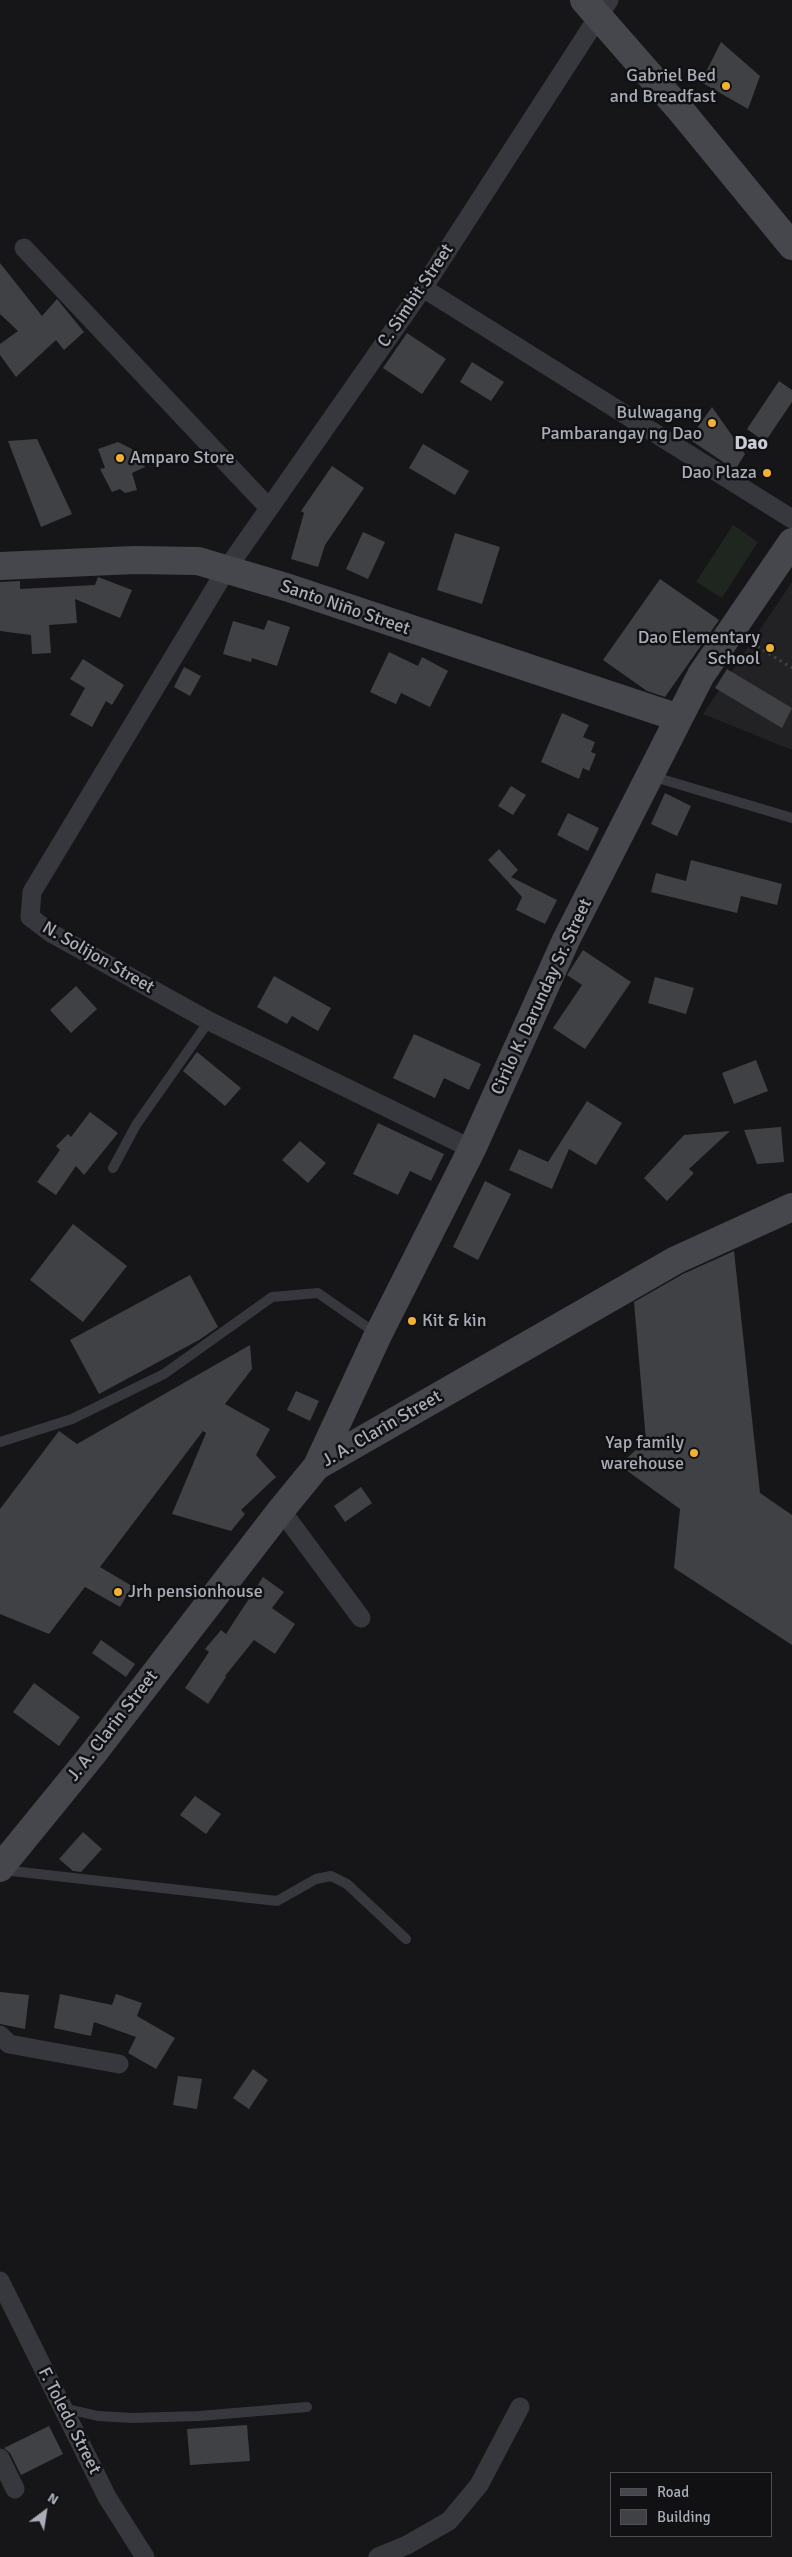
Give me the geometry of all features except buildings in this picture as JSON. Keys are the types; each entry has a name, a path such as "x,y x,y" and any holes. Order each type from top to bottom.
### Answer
{"main road":[{"path":"598,6 792,246"},
{"name":"Cirilo K. Darunday Sr. Street","path":"317,1466 378,1335 472,1150 566,940 701,675 792,542"},
{"name":"Santo Niño Street","path":"0,566 143,560 198,561 289,588 679,718"},
{"name":"J. A. Clarin Street","path":"0,1869 317,1466 676,1260 792,1207"}],"street":[{"name":"C. Simbit Street","path":"226,570 423,288 598,6"},
{"path":"24,248 269,508"},
{"path":"423,288 792,519"},
{"name":"N. Solijon Street","path":"226,570 32,892 30,917 52,933 208,1022 472,1150"},
{"path":"281,1510 361,1618"},
{"path":"0,2035 9,2044 119,2064"},
{"name":"F. Toledo Street","path":"0,2281 107,2497 145,2557"},
{"path":"378,2557 407,2545 449,2521 479,2485 520,2407"},
{"path":"0,2458 14,2489"}],"lane":[{"path":"650,776 792,818"},
{"path":"113,1168 136,1126 208,1022"},
{"path":"0,1442 72,1420 164,1374 272,1297 318,1293 378,1335"},
{"path":"0,1869 277,1902 316,1879 331,1876 347,1884 406,1939"},
{"path":"63,2408 98,2416 132,2418 199,2416 307,2407"}],"path":[{"path":"732,630 792,668"}],"shaded area":[{"path":"733,525 758,542 722,598 696,582"},
{"name":"Dao Elementary School","path":"792,582 792,750 703,714"}],"place":[{"name":"Gabriel Bed and Breadfast","path":"726,86"},
{"name":"Bulwagang Pambarangay ng Dao","path":"712,423"},
{"name":"Amparo Store","path":"120,458"},
{"name":"Dao Plaza","path":"767,473"},
{"name":"Dao Elementary School","path":"770,648"},
{"name":"Kit & kin","path":"412,1321"},
{"name":"Yap family warehouse","path":"694,1453"},
{"name":"Jrh pensionhouse","path":"118,1592"}],"district":[{"name":"Dao","path":"751,444"}]}
